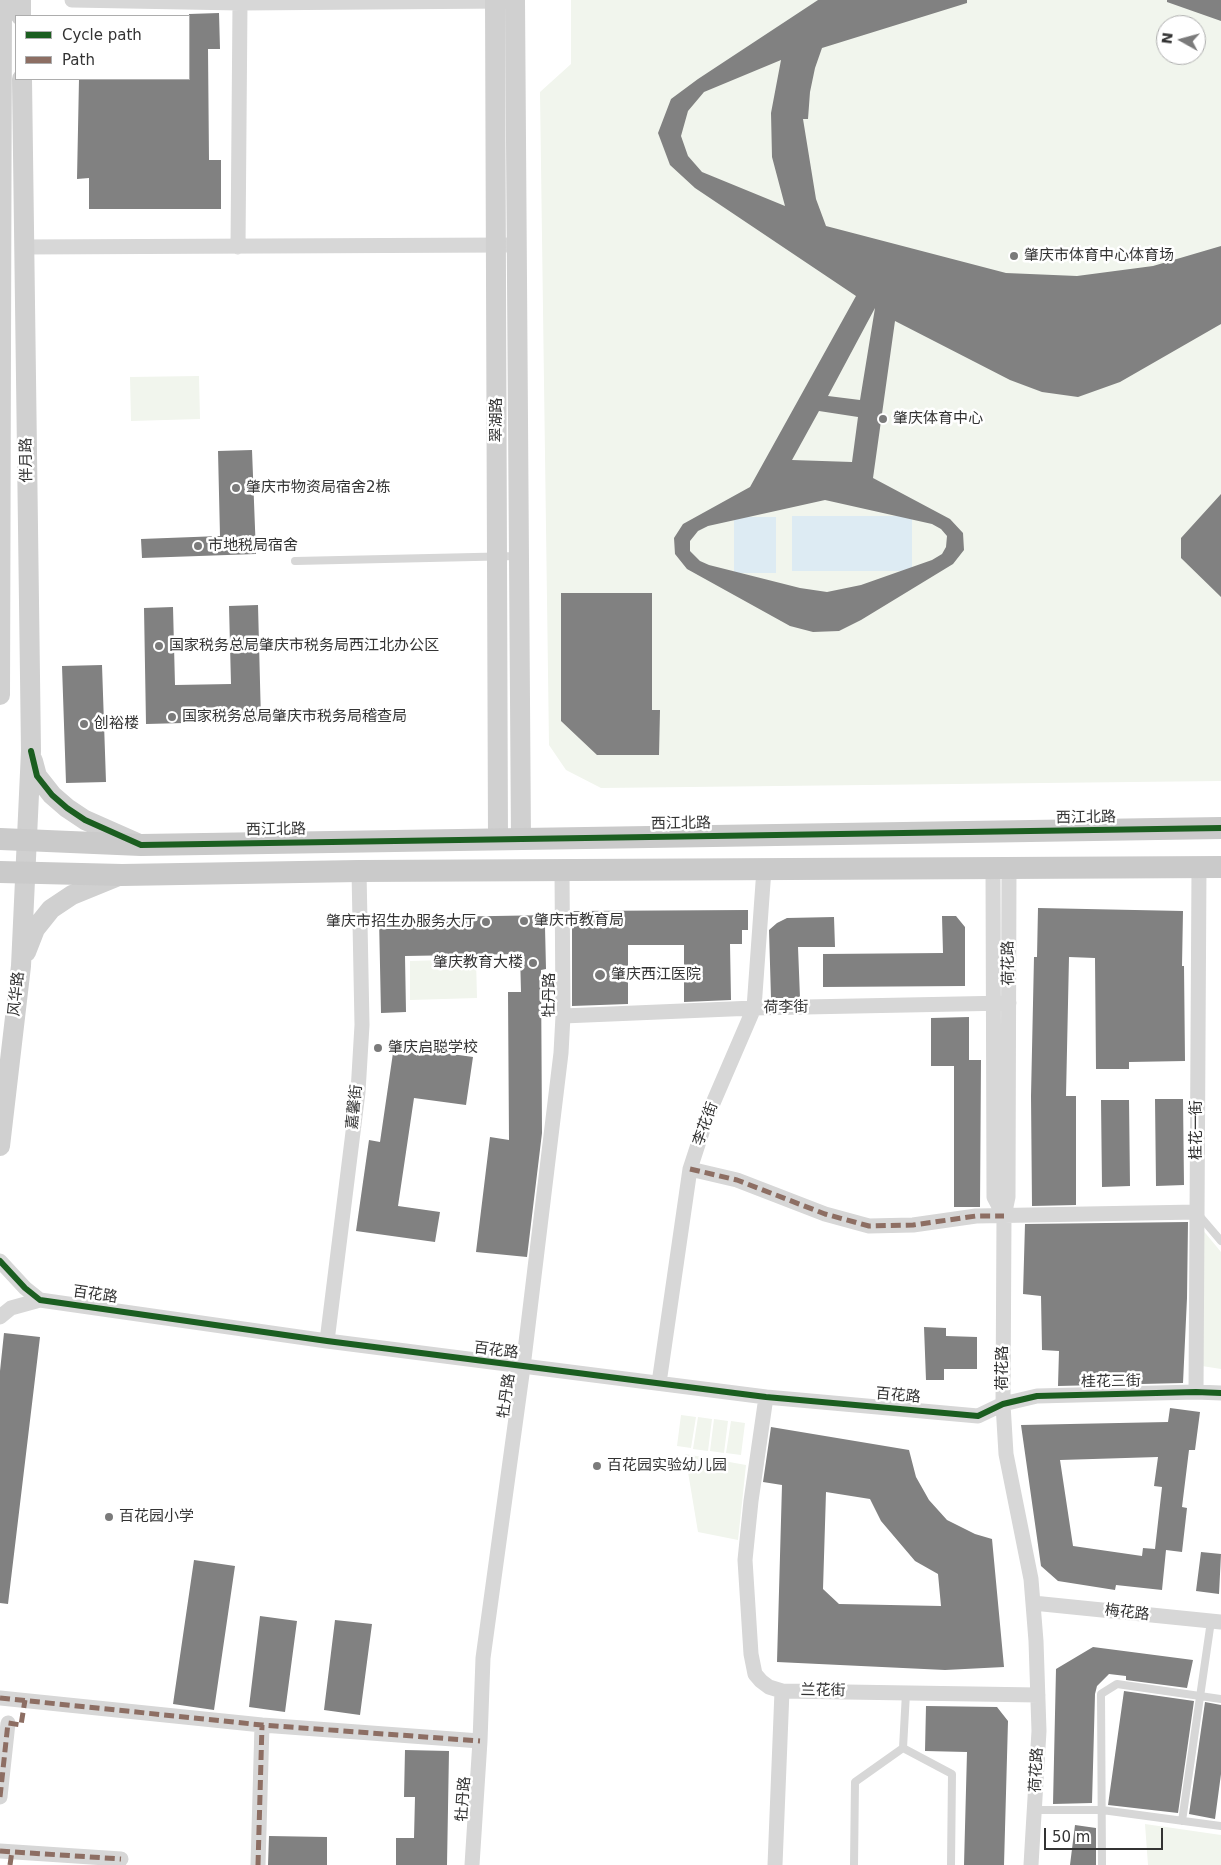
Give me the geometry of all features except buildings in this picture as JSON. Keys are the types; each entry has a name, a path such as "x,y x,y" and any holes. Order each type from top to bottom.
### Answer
{"main road":[{"name":"西江北路","path":"0,839 141,845 1221,828"},
{"path":"174,844 175,874"},
{"path":"0,872 122,875 360,871 1221,867"}],"street":[{"name":"伴月路","path":"0,695 2,0"},
{"path":"21,0 21,15"},
{"path":"72,0 240,3 515,1"},
{"name":"翠湖路","path":"495,0 498,839"},
{"name":"翠湖路","path":"515,1 520,839"},
{"path":"238,247 240,3"},
{"name":"伴月路","path":"22,80 31,752 27,840"},
{"path":"23,247 517,245"},
{"path":"31,752 37,776 52,795 67,808 85,820 141,845"},
{"name":"风华路","path":"0,1146 5,1055 20,966 27,840"},
{"name":"桂花一街","path":"1196,1392 1198,867"},
{"path":"1001,868 993,1003 994,1197 1004,1216"},
{"name":"荷花路","path":"1001,868 1009,1003 1008,1197 1004,1216 1003,1404 1006,1454 1031,1579 1036,1641 1039,1731 1031,1865"},
{"name":"李花街","path":"659,1383 690,1168 707,1117 754,1008 764,869"},
{"name":"牡丹路","path":"472,1865 484,1658 524,1367 561,1053 563,1016 562,870"},
{"name":"嘉馨街","path":"327,1341 358,1092 362,1025 360,871"},
{"path":"20,966 35,929 51,910 72,895 122,875"},
{"name":"荷李街","path":"563,1016 754,1008 1009,1003"},
{"path":"690,1168 737,1180 825,1214 869,1226 913,1225 976,1216 1197,1212"},
{"path":"0,1261 25,1288 40,1300"},
{"path":"0,1317 11,1308 40,1300"},
{"name":"百花路","path":"40,1300 327,1341 766,1397 978,1416 1003,1404"},
{"name":"桂花三街","path":"1003,1404 1037,1396 1221,1393"},
{"path":"766,1397 751,1501 746,1560 748,1617 751,1654 755,1674 761,1682 782,1690"},
{"name":"梅花路","path":"1033,1603 1216,1621"},
{"name":"兰花街","path":"775,1865 782,1690 1038,1695"},
{"path":"0,1698 262,1725 480,1741"},
{"path":"0,1796 8,1723"},
{"path":"258,1865 262,1725"},
{"path":"8,1856 121,1860"}],"lane":[{"path":"296,561 519,556"},
{"path":"1197,1212 1221,1241"},
{"path":"1182,1821 1200,1696 1216,1621"},
{"path":"1102,1865 1101,1694 1116,1684 1221,1699"},
{"path":"903,1748 906,1693"},
{"path":"854,1865 855,1782 903,1748"},
{"path":"903,1748 952,1774 950,1865"},
{"path":"1035,1810 1102,1810 1221,1826"}],"shaded area":[{"name":"肇庆体育中心","path":"571,0 1221,0 1221,781 601,788 566,770 549,745 540,92 571,64"},
{"path":"199,376 200,419 131,421 130,377"},
{"path":"792,516 912,516 912,571 792,571"},
{"path":"734,517 776,517 776,573 734,573"},
{"path":"476,959 477,998 410,1000 410,961"},
{"path":"1202,1229 1221,1252 1221,1369 1202,1366"},
{"path":"681,1415 696,1417 691,1448 677,1446"},
{"path":"698,1417 712,1419 708,1451 693,1449"},
{"path":"714,1419 728,1421 724,1453 710,1451"},
{"path":"731,1421 745,1423 741,1455 726,1453"},
{"path":"685,1454 746,1465 738,1540 698,1532"},
{"path":"1145,1824 1221,1835 1221,1865 1148,1865"}],"marked path":[{"path":"690,1169 737,1180 825,1214 869,1226 913,1225 976,1216 1004,1216"},
{"path":"0,1698 262,1725 480,1741"},
{"path":"0,1797 8,1723 21,1725 25,1700"},
{"path":"258,1865 262,1725"},
{"path":"0,1851 121,1859"},
{"path":"10,1865 12,1851"}],"cycle path":[{"path":"31,751 37,776 52,795 67,808 85,820 141,845 1221,828"},
{"path":"0,1261 25,1288 40,1300 327,1341 766,1397 978,1416 1003,1404 1037,1396 1221,1393"}],"place":[{"name":"肇庆市体育中心体育场","path":"1014,256"},
{"name":"肇庆体育中心","path":"883,419"},
{"name":"肇庆市物资局宿舍2栋","path":"236,488"},
{"name":"市地税局宿舍","path":"198,546"},
{"name":"国家税务总局肇庆市税务局西江北办公区","path":"159,646"},
{"name":"国家税务总局肇庆市税务局稽查局","path":"172,717"},
{"name":"创裕楼","path":"84,724"},
{"name":"肇庆市教育局","path":"524,921"},
{"name":"肇庆市招生办服务大厅","path":"486,922"},
{"name":"肇庆教育大楼","path":"533,963"},
{"name":"肇庆西江医院","path":"600,975"},
{"name":"肇庆启聪学校","path":"378,1048"},
{"name":"百花园实验幼儿园","path":"597,1466"},
{"name":"百花园小学","path":"109,1517"}]}
